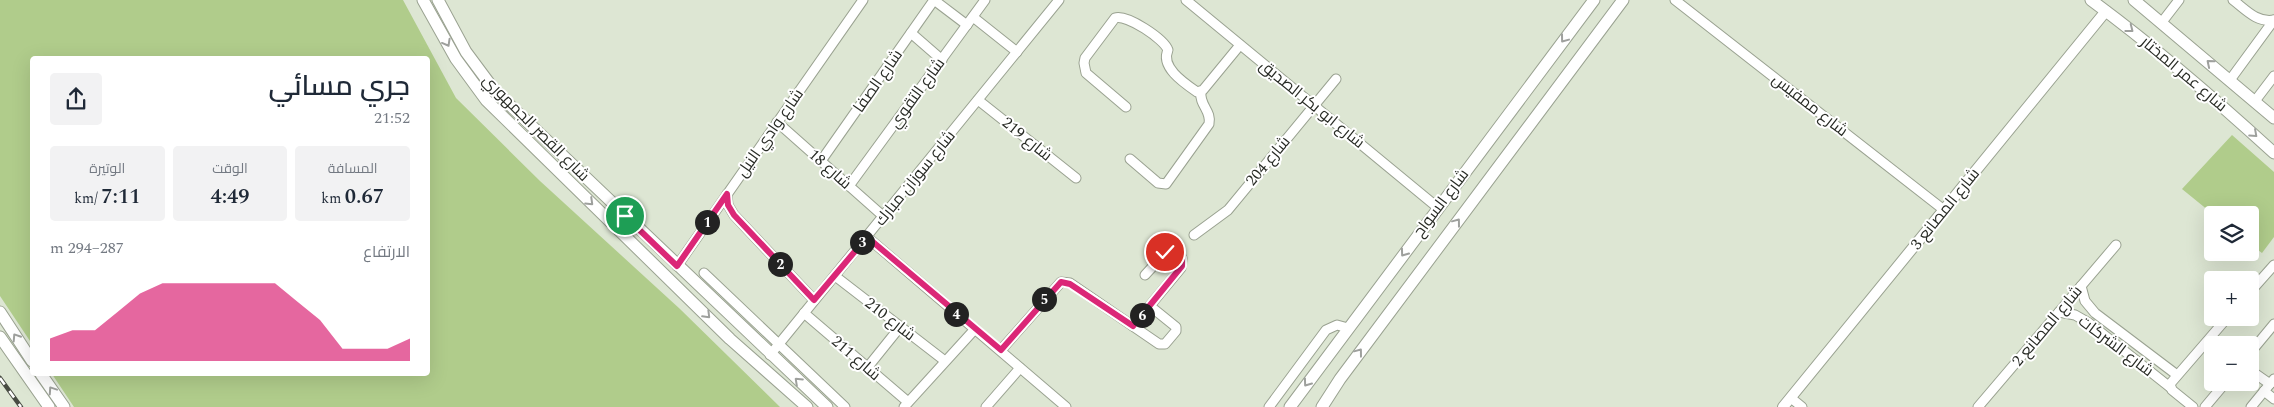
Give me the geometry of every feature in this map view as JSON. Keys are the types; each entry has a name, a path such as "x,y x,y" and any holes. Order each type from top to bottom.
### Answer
{"main road":[{"name":"شارع القصر الجمهوري","path":"423,0 456,59 486,100 730,338 807,407"},
{"name":"شارع القصر الجمهوري","path":"438,0 466,52 495,91 770,355 827,407"},
{"name":"شارع السواح","path":"1290,407 1594,0"},
{"name":"شارع السواح","path":"1322,407 1340,379 1623,0"},
{"name":"شارع عمر المختار","path":"2090,0 2222,106 2274,153"},
{"name":"شارع عمر المختار","path":"2139,1 2274,118"},
{"path":"0,312 30,358"},
{"path":"0,337 49,407"},
{"path":"42,376 64,407"}],"street":[{"name":"شارع وادي النيل","path":"677,266 863,0"},
{"path":"934,0 1017,52"},
{"name":"شارع الصفا","path":"821,161 934,0"},
{"name":"شارع التقوي","path":"849,186 985,0"},
{"name":"شارع سوزان مبارك","path":"770,355 1059,0"},
{"name":"شارع ابو بكر الصديق","path":"1186,0 1438,207"},
{"name":"شارع ممفيس","path":"1675,0 1944,210"},
{"path":"2162,22 2179,0"},
{"path":"2233,0 2256,18 2266,22 2274,20"},
{"name":"شارع المصانع 3","path":"1783,407 2106,11"},
{"path":"1126,107 1086,73 1084,68 1085,58 1112,20 1119,17 1127,18 1163,42 1168,50 1165,58 1168,66 1195,91 1202,92"},
{"path":"2230,80 2274,20"},
{"path":"911,33 942,60"},
{"path":"1130,159 1158,183 1166,184 1209,124 1210,115 1201,100 1202,92 1240,44"},
{"path":"2255,101 2274,76"},
{"name":"شارع 204","path":"1194,235 1228,210 1336,78"},
{"name":"شارع 219","path":"978,100 1076,178"},
{"name":"شارع 18","path":"778,122 883,216"},
{"path":"727,194 728,205 734,215 814,300"},
{"path":"867,237 1066,407"},
{"name":"شارع المصانع 2","path":"1981,406 2116,245"},
{"path":"1133,326 1181,268 1182,258 1174,250 1168,250 1145,275"},
{"path":"2259,282 2274,265"},
{"path":"704,273 845,407"},
{"name":"شارع 210","path":"835,276 945,361"},
{"path":"1001,350 1058,283 1064,281 1159,344 1167,342 1176,331 1176,327 1150,306"},
{"name":"شارع الشركات","path":"2081,286 2086,301 2096,313 2177,375"},
{"name":"شارع الشركات","path":"2059,312 2075,315 2089,322 2193,407"},
{"name":"شارع 211","path":"804,313 906,405"},
{"path":"2259,342 2274,324"},
{"path":"1269,407 1326,330 1336,325 1348,328"},
{"path":"867,368 900,327"},
{"path":"906,405 975,329"},
{"path":"2171,388 2170,384 2177,375 2204,350"},
{"path":"986,407 1020,368"},
{"path":"2259,377 2269,385 2274,399"},
{"path":"2251,407 2269,385"},
{"path":"2205,407 2218,391"},
{"path":"1791,398 1802,407"}],"green space":[{"path":"0,0 403,0 456,98 540,181 680,309 780,407 74,407 53,376 430,376 430,56 30,56 30,341 0,296"},
{"path":"2232,135 2274,172 2274,237 2262,253 2259,251 2259,206 2204,207 2182,189"}],"railway":[{"path":"0,378 21,407"}],"route":[{"path":"625,216 677,266 727,194 728,205 734,215 814,300 867,237 991,344 1001,350 1058,283 1064,281 1133,326 1182,266 1182,258 1174,250 1165,252"}]}
